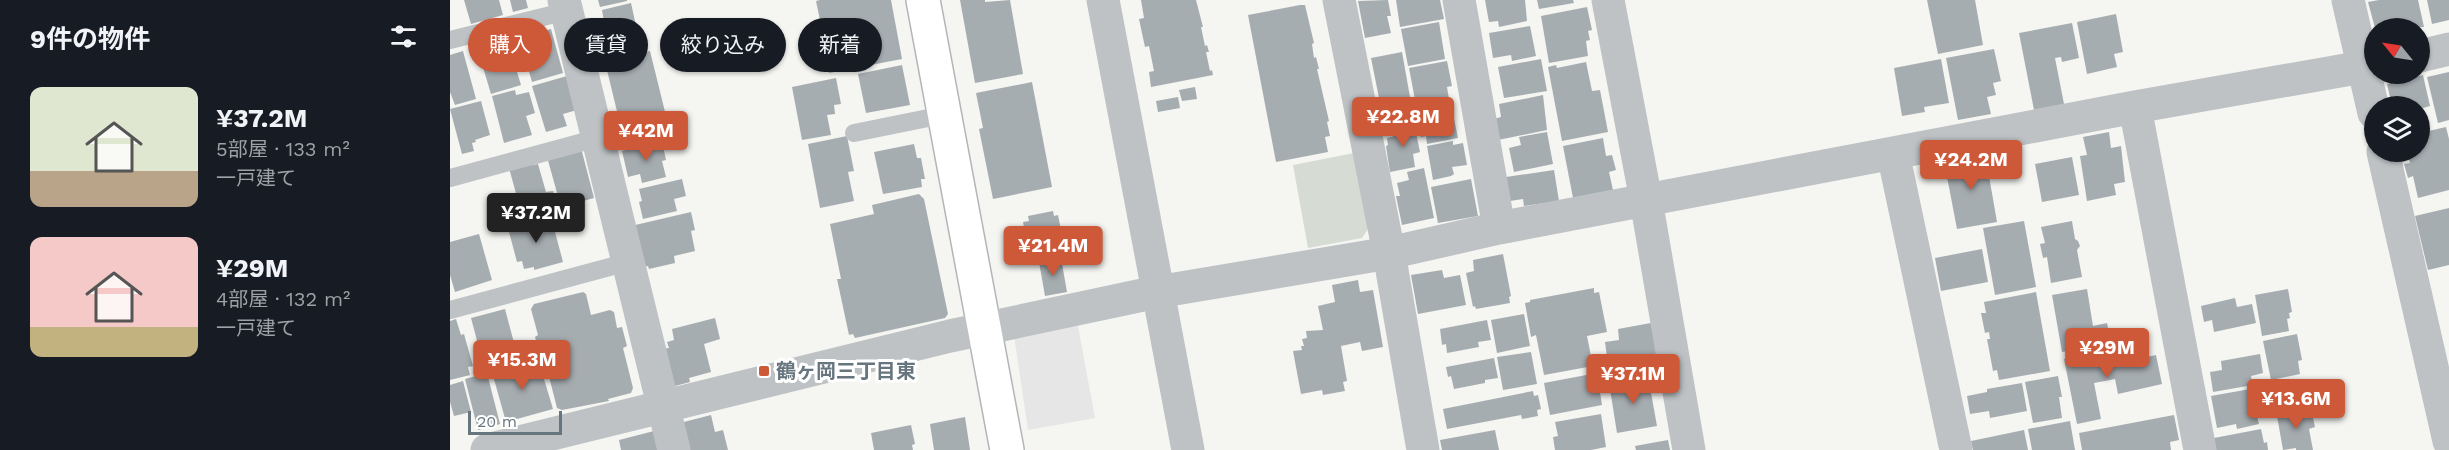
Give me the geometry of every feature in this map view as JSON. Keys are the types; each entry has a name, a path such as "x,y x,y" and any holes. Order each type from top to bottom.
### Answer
{"street":[{"path":"923,0 1007,450"},
{"path":"1103,0 1188,450"},
{"path":"1339,0 1389,253 1423,450"},
{"path":"1459,0 1499,228"},
{"path":"1608,0 1646,200 1689,450"},
{"path":"2348,0 2364,51"},
{"path":"566,6 674,450"},
{"path":"2430,54 2449,49"},
{"path":"487,450 522,446 663,406 983,328 1157,292 1389,253 1499,228 2135,106 2364,68"},
{"path":"2135,106 2200,450"},
{"path":"1893,153 1956,450"},
{"path":"2385,162 2449,441"},
{"path":"2438,450 2449,448"}],"lane":[{"path":"450,40 566,6"},
{"path":"854,133 943,115"},
{"path":"450,178 598,138"},
{"path":"450,310 628,262"}],"shaded area":[{"path":"1354,153 1368,229 1362,238 1308,248 1293,165"},
{"path":"1077,321 1095,418 1028,430 1014,335"}],"building":[{"path":"464,0 499,0 503,15 492,18 469,18"},
{"path":"510,0 526,0 528,8 513,12"},
{"path":"598,0 627,0 627,1 600,7"},
{"path":"891,0 902,59 882,63 882,18 820,18 816,1"},
{"path":"960,0 985,0 985,2 1010,0 1023,74 975,83"},
{"path":"1141,0 1196,0 1205,46 1207,45 1209,52 1206,52 1210,71 1212,70 1213,75 1151,87 1149,72 1154,71 1149,46 1145,47 1139,19 1144,18"},
{"path":"1388,0 1391,16 1387,16 1391,33 1365,38 1358,1"},
{"path":"1396,0 1440,0 1444,19 1400,27"},
{"path":"1485,0 1525,0 1527,21 1499,27 1498,21 1489,22"},
{"path":"1537,0 1573,0 1574,3 1539,9"},
{"path":"1927,0 1975,0 1983,45 1938,54"},
{"path":"2418,0 2422,18 2372,18 2368,2"},
{"path":"2427,0 2449,0 2449,20 2432,24"},
{"path":"631,3 634,18 603,18 602,10"},
{"path":"1305,5 1314,43 1312,44 1314,58 1316,57 1319,69 1317,69 1329,121 1327,122 1330,136 1325,137 1328,152 1276,162 1248,15"},
{"path":"1587,7 1592,30 1588,31 1590,40 1586,41 1588,56 1549,63 1541,16"},
{"path":"2116,14 2123,52 2114,54 2117,67 2087,74 2077,22"},
{"path":"1439,22 1445,59 1408,66 1401,29"},
{"path":"2072,23 2079,58 2062,62 2061,57 2055,58 2064,104 2034,110 2019,33"},
{"path":"1530,26 1536,56 1512,61 1511,55 1493,58 1489,33"},
{"path":"552,33 563,73 532,82 529,72 552,72"},
{"path":"1994,49 2001,81 1993,83 1996,95 1987,97 1991,114 1958,120 1946,58"},
{"path":"463,51 476,99 455,105 450,92 450,55"},
{"path":"648,51 650,51 668,124 623,136 607,72 648,72"},
{"path":"1402,52 1410,97 1380,103 1371,58"},
{"path":"1541,59 1547,91 1504,98 1498,67"},
{"path":"1941,59 1949,103 1924,107 1925,112 1902,116 1894,68"},
{"path":"1447,61 1452,86 1447,87 1449,99 1416,105 1409,68"},
{"path":"1586,62 1592,91 1600,90 1608,132 1562,141 1548,67 1556,65 1557,68"},
{"path":"902,65 910,105 866,113 858,74 882,72 882,69"},
{"path":"484,72 517,72 521,85 491,94"},
{"path":"2449,72 2449,120 2438,123 2429,84 2430,76"},
{"path":"567,76 577,110 563,114 567,126 546,132 532,86"},
{"path":"836,78 841,104 834,105 835,114 827,115 831,135 802,140 792,87"},
{"path":"1032,82 1052,187 993,199 979,129 983,128 976,93"},
{"path":"2387,84 2425,84 2428,96 2390,96"},
{"path":"1195,87 1197,99 1182,101 1179,90"},
{"path":"515,90 516,95 529,92 535,113 526,116 532,135 504,143 492,96"},
{"path":"1543,95 1547,130 1498,140 1494,119 1501,117 1499,104"},
{"path":"1178,97 1180,108 1158,112 1156,101"},
{"path":"481,101 490,135 475,140 476,142 472,143 474,151 462,154 450,109"},
{"path":"1448,101 1458,138 1427,144 1426,136 1421,137 1415,107"},
{"path":"1414,123 1420,152 1413,154 1415,167 1390,172 1387,138 1395,136 1394,127"},
{"path":"2446,127 2449,139 2449,190 2418,198 2413,176 2408,178 2404,164 2430,162 2430,131"},
{"path":"1547,132 1553,164 1514,172 1509,148 1521,145 1519,137"},
{"path":"2109,132 2111,148 2121,146 2125,182 2114,184 2116,195 2087,201 2080,156 2087,155 2083,137"},
{"path":"847,136 854,171 848,172 854,201 820,208 808,144"},
{"path":"1603,138 1606,156 1612,155 1616,170 1609,172 1613,190 1573,198 1563,146"},
{"path":"662,141 666,160 662,161 666,177 642,183 640,174 628,177 622,151"},
{"path":"1453,141 1453,145 1463,143 1467,165 1452,167 1454,174 1433,180 1427,146"},
{"path":"914,144 917,158 921,158 925,179 921,179 922,187 883,194 874,152"},
{"path":"581,148 594,198 561,207 547,157"},
{"path":"1985,153 1997,222 1957,229 1944,161"},
{"path":"2072,157 2079,195 2042,202 2035,164"},
{"path":"531,161 533,165 538,164 546,192 553,191 558,210 523,219 509,168"},
{"path":"1424,168 1434,218 1402,225 1396,196 1400,196 1397,183 1409,180 1407,172"},
{"path":"1554,170 1559,201 1524,206 1523,199 1510,201 1506,177"},
{"path":"682,179 686,196 674,199 677,211 643,219 639,189"},
{"path":"1471,179 1478,216 1438,223 1431,187"},
{"path":"919,194 924,199 948,314 945,318 855,338 853,334 849,335 837,279 841,279 830,224 874,214 872,205"},
{"path":"2449,208 2449,265 2428,270 2415,216"},
{"path":"1053,211 1054,216 1058,215 1066,255 1030,261 1023,222 1029,221 1028,216"},
{"path":"691,212 695,230 691,231 695,251 674,256 675,263 649,269 648,266 642,268 631,226"},
{"path":"551,217 563,262 534,270 534,267 524,269 522,261 517,262 509,232 514,231 513,227"},
{"path":"2024,221 2036,287 1995,295 1983,228"},
{"path":"2072,221 2075,239 2080,246 2077,250 2082,277 2051,283 2047,257 2043,258 2040,244 2045,243 2041,227"},
{"path":"479,234 492,280 455,292 450,275 450,242"},
{"path":"1982,249 1988,282 1941,291 1935,258"},
{"path":"1503,254 1511,296 1509,297 1510,303 1476,309 1475,306 1473,307 1466,273 1474,271 1473,260"},
{"path":"1061,258 1067,292 1045,296 1039,262"},
{"path":"1442,270 1444,278 1460,275 1466,305 1418,314 1411,275"},
{"path":"1358,280 1360,292 1373,290 1383,347 1362,351 1360,342 1341,346 1347,381 1343,382 1345,391 1323,395 1322,390 1301,394 1293,351 1302,350 1301,346 1304,346 1302,339 1307,338 1306,331 1323,330 1318,306 1335,302 1332,285"},
{"path":"1594,288 1594,293 1599,292 1607,332 1587,336 1593,366 1544,375 1536,335 1531,337 1525,303 1530,300"},
{"path":"2087,289 2093,326 2107,323 2111,343 2062,352 2052,295"},
{"path":"2288,289 2292,312 2289,313 2290,318 2287,319 2289,331 2262,336 2255,295"},
{"path":"583,292 586,294 591,315 610,310 614,312 617,328 622,327 627,346 623,348 633,388 631,393 608,399 609,401 562,410 557,408 542,349 539,350 535,337 538,335 531,309 534,304"},
{"path":"2036,292 2050,371 1999,380 1997,370 1993,371 1987,339 1990,339 1989,332 1985,333 1981,313 1986,313 1984,302"},
{"path":"2235,298 2237,307 2252,304 2256,323 2214,332 2212,320 2204,322 2201,306"},
{"path":"505,309 517,354 483,363 471,318"},
{"path":"1524,314 1530,346 1497,353 1491,320"},
{"path":"715,318 720,339 704,344 711,372 689,378 690,382 675,386 661,349 669,348 667,342 674,340 672,329"},
{"path":"456,319 461,335 464,334 473,366 468,367 470,375 450,380 450,321"},
{"path":"1487,320 1491,340 1478,342 1479,347 1447,353 1446,344 1442,345 1440,329"},
{"path":"1651,323 1657,354 1608,364 1605,342 1619,340 1618,329"},
{"path":"2297,334 2302,360 2298,361 2300,374 2271,380 2263,341"},
{"path":"2120,348 2123,362 2156,355 2162,384 2118,394 2115,379 2094,383 2101,419 2077,424 2064,359"},
{"path":"1531,352 1537,384 1503,390 1497,357"},
{"path":"2260,354 2263,373 2251,376 2253,385 2213,392 2210,372 2222,370 2221,361"},
{"path":"1494,358 1498,378 1454,389 1446,367"},
{"path":"538,359 553,409 506,422 492,372"},
{"path":"487,373 500,424 478,430 465,379"},
{"path":"1597,373 1602,405 1550,415 1544,383"},
{"path":"1648,376 1657,426 1617,433 1609,383"},
{"path":"2058,376 2062,397 2059,397 2062,418 2033,423 2025,382"},
{"path":"2300,380 2304,406 2277,411 2276,408 2264,410 2259,387"},
{"path":"463,381 471,412 454,416 450,402 450,385"},
{"path":"2022,383 2027,411 1990,418 1989,411 1970,414 1967,396 1987,392 1987,389"},
{"path":"2250,389 2259,424 2237,429 2236,424 2217,428 2211,396"},
{"path":"1533,391 1534,396 1538,395 1541,409 1537,410 1538,416 1522,419 1521,415 1447,429 1443,409"},
{"path":"2311,409 2315,427 2309,429 2313,450 2296,450 2296,448 2283,450 2277,416"},
{"path":"1601,414 1606,447 1591,450 1555,450 1553,437 1558,436 1555,422"},
{"path":"711,415 715,432 723,430 728,450 686,450 680,423"},
{"path":"2174,415 2179,440 2170,442 2171,450 2082,450 2079,433"},
{"path":"965,417 970,450 934,450 930,424"},
{"path":"2070,421 2075,450 2032,450 2028,429"},
{"path":"911,425 915,444 912,445 913,450 874,450 871,433"},
{"path":"2261,429 2268,450 2216,450 2214,438"},
{"path":"1495,430 1499,450 1442,450 1440,440"},
{"path":"2024,430 2028,450 1973,450 1971,441"},
{"path":"654,431 659,450 621,450 619,440"},
{"path":"1668,440 1670,450 1636,450 1635,446"}],"place":[{"name":"鶴ヶ岡三丁目東","path":"764,371"}]}
